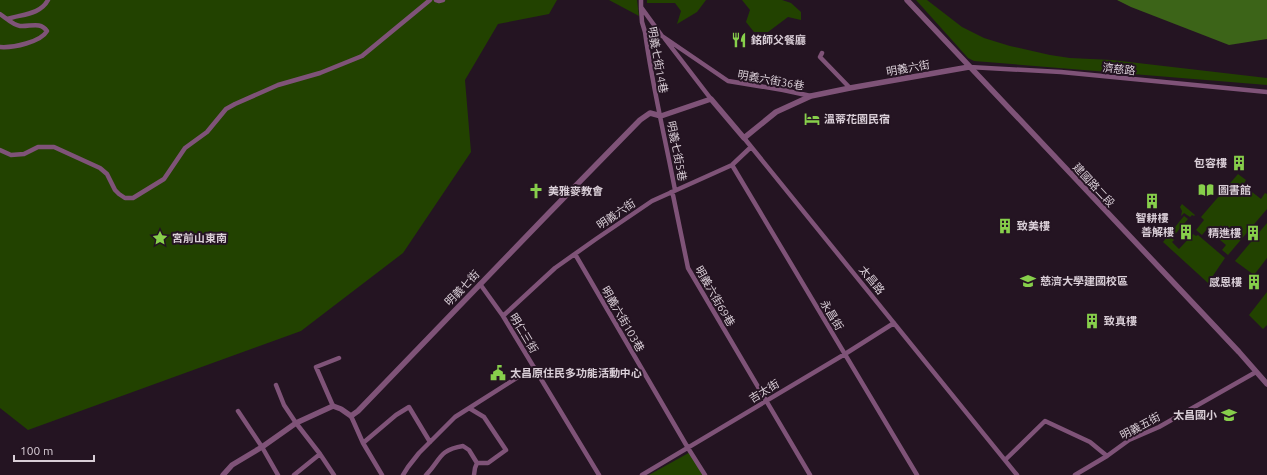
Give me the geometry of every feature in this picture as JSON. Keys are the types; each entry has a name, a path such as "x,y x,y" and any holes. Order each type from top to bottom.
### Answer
{"street":[{"path":"7,19 29,14 44,7 48,0"},
{"path":"0,150 11,155 24,154 38,147 54,147 100,168 107,174 115,190 119,194 125,198 133,198 164,179 185,148 207,132 226,109 278,85 320,73 362,56 430,0"},
{"path":"436,0 443,0"},
{"name":"明義七街14巷","path":"641,0 642,22 657,103 661,116"},
{"name":"建國路二段","path":"907,0 1236,349 1267,384"},
{"path":"641,7 711,99"},
{"path":"0,14 19,26 38,25 45,27 47,30 45,34 32,42 0,47"},
{"name":"明義六街36巷","path":"662,36 728,81 811,96"},
{"path":"822,53 820,57 850,88"},
{"name":"明義六街","path":"744,138 776,112 811,96 969,67"},
{"name":"濟慈路","path":"969,67 1061,72 1267,92"},
{"name":"明義七街","path":"351,416 358,411 640,120 650,113 661,116 711,99"},
{"name":"太昌路","path":"711,99 1017,475"},
{"name":"明義七街5巷","path":"661,116 673,191"},
{"name":"明義六街","path":"503,316 555,268 652,201 732,165 751,147"},
{"name":"永昌街","path":"732,165 918,475"},
{"name":"明義六街69巷","path":"673,191 688,268 810,475"},
{"name":"明義六街103巷","path":"575,254 704,475"},
{"name":"明仁三街","path":"480,284 503,316 599,475"},
{"name":"吉太街","path":"642,475 765,400 845,354 894,323"},
{"path":"333,406 316,367 340,358"},
{"path":"403,475 430,442 455,416 534,367"},
{"name":"明義五街","path":"1075,475 1107,456 1129,440 1159,427 1256,372"},
{"path":"276,385 284,405 334,475"},
{"path":"223,475 232,465 262,447 296,423 333,406 341,409 351,416 363,443 382,475"},
{"path":"363,443 396,415 409,407 430,442"},
{"path":"469,408 484,417 506,450 488,463 477,464"},
{"path":"238,411 262,447 278,475"},
{"path":"1005,460 1044,421 1090,442 1107,456"},
{"path":"429,474 438,459 447,450 463,446 469,450 477,464"},
{"path":"294,475 320,454"},
{"path":"474,475 474,468 477,464"}],"shaded area":[{"path":"0,0 557,0 549,14 498,24 465,80 471,152 403,253 301,331 28,430 0,408"},
{"path":"609,0 637,0 639,16"},
{"path":"647,0 706,0 697,12 677,24 681,11 675,3 647,3"},
{"path":"742,0 782,0 791,3 801,12 801,20 788,17 768,32 754,32 746,22 750,10"},
{"path":"916,0 927,0 962,27 984,38 1010,46 1070,58 1112,60 1267,78 1267,85 974,61 968,58"},
{"path":"1117,0 1267,0 1267,39 1229,45 1131,7"},
{"path":"1238,174 1246,180 1243,185 1261,199 1265,193 1267,194 1267,209 1228,255 1222,250 1226,245 1207,229 1202,235 1196,230 1204,220 1201,217"},
{"path":"1182,204 1195,215 1190,217 1184,213 1181,216 1182,211 1180,207"},
{"path":"1184,216 1188,219 1172,238 1174,240 1172,242 1179,249 1193,234 1196,236 1198,235 1225,258 1208,283 1163,242"},
{"path":"1267,223 1267,258 1254,275 1235,261"},
{"path":"1267,292 1267,325 1263,329 1249,315"},
{"path":"692,451 706,475 649,475"}],"place":[{"name":"銘師父餐廳","path":"739,40"},
{"name":"溫蒂花園民宿","path":"812,119"},
{"name":"包容樓","path":"1239,163"},
{"name":"圖書館","path":"1206,190"},
{"name":"美雅麥教會","path":"536,191"},
{"name":"智耕樓","path":"1152,201"},
{"name":"致美樓","path":"1005,226"},
{"name":"善解樓","path":"1186,232"},
{"name":"精進樓","path":"1253,233"},
{"name":"宮前山東南","path":"160,238"},
{"name":"慈濟大學建國校區","path":"1028,281"},
{"name":"感恩樓","path":"1254,282"},
{"name":"致真樓","path":"1092,321"},
{"name":"太昌原住民多功能活動中心","path":"498,373"},
{"name":"太昌國小","path":"1229,415"}]}
